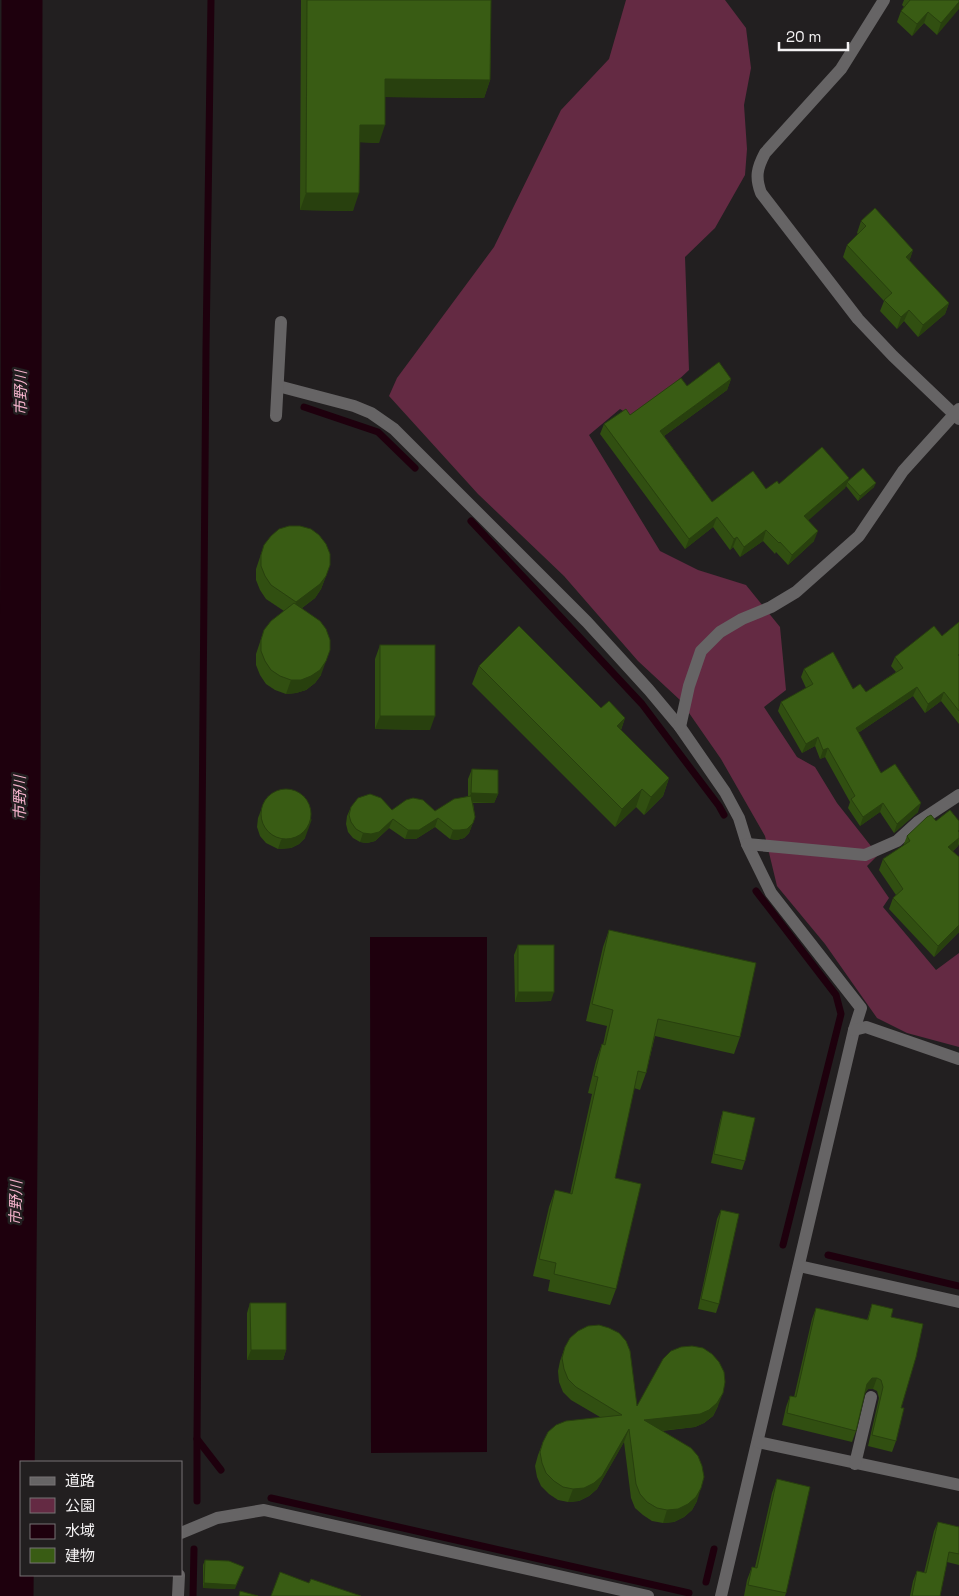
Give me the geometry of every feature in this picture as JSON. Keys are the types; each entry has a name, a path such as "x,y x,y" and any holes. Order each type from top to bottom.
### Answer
{"street":[{"path":"680,727 689,686 701,651 720,632 742,619 771,607 796,592 858,536 903,471 957,414 893,356 858,319 761,193 757,184 758,166 765,153 841,69 884,0"},
{"path":"276,416 281,322"},
{"path":"278,386 354,406 372,413 394,429 587,622 680,727 725,792 739,818 747,844 771,894 861,1008 854,1030 722,1596"},
{"path":"747,844 865,855 897,841 918,822 959,795"},
{"path":"854,1030 866,1028 959,1059"},
{"path":"799,1266 959,1302"},
{"path":"855,1464 870,1397"},
{"path":"758,1442 959,1485"},
{"path":"182,1533 217,1518 264,1510 648,1596"},
{"path":"178,1596 179,1576"}],"green space":[{"path":"626,0 725,0 746,28 751,68 744,105 747,149 745,175 715,228 685,257 689,370 658,399 633,417 620,409 589,435 660,551 698,570 746,585 780,627 786,690 764,707 797,757 815,767 837,803 878,855 867,866 889,898 883,907 936,970 959,953 959,1047 907,1033 877,1018 825,944 777,886 765,836 721,759 680,700 638,661 564,576 478,494 389,396 397,378 494,247 561,110 609,59"}],"water":[{"path":"370,937 487,937 487,1452 371,1453"}],"building":[{"path":"307,0 491,0 490,80 385,79 385,125 360,125 359,193 306,193"},
{"path":"910,0 959,0 959,2 941,23 928,12 917,24 901,11"},
{"path":"875,208 913,250 906,257 949,303 923,325 909,310 901,317 884,300 892,293 847,245 866,226 861,221"},
{"path":"719,362 731,379 660,431 712,502 753,471 766,489 777,481 779,484 822,447 849,478 804,516 818,531 792,555 766,530 744,547 737,537 734,539 717,517 689,539 604,424 626,409 630,415 681,378 687,386"},
{"path":"863,468 876,483 860,496 847,482"},
{"path":"289,526 311,529 326,544 330,554 330,565 326,576 320,584 296,602 271,585 261,566 261,555 264,545 279,529"},
{"path":"294,603 320,621 326,629 330,640 330,650 320,670 301,680 291,680 271,670 261,651 261,640 264,630 271,621"},
{"path":"959,622 959,711 944,692 928,704 917,687 856,728 881,773 895,764 921,803 897,824 883,803 863,817 851,799 855,796 828,748 823,750 818,737 806,744 781,702 813,684 804,669 833,652 853,689 860,684 866,692 903,668 895,657 934,626 942,636"},
{"path":"519,626 601,708 609,701 625,718 617,726 669,778 651,797 642,789 622,809 479,666"},
{"path":"380,645 435,645 435,716 380,716"},
{"path":"472,769 498,770 498,794 471,793"},
{"path":"291,789 304,796 310,804 310,824 304,832 296,838 281,839 268,832 262,824 261,809 268,796 276,790"},
{"path":"370,794 381,798 392,810 406,800 413,798 423,800 435,811 454,799 471,796 475,817 473,823 467,829 460,830 453,830 438,818 419,830 408,830 393,819 379,832 363,833 356,829 349,815 351,807 358,798"},
{"path":"950,810 959,821 959,838 948,847 959,857 959,925 938,946 893,898 903,889 883,859 910,841 907,836 927,817 931,815 936,821"},
{"path":"609,930 756,963 740,1037 658,1019 646,1073 638,1071 615,1178 641,1184 616,1289 554,1274 556,1263 539,1259 555,1190 572,1194 598,1077 594,1076 602,1044 605,1045 613,1010 592,1004"},
{"path":"518,945 554,945 554,992 518,992"},
{"path":"723,1111 755,1118 745,1161 714,1154"},
{"path":"721,1210 739,1214 719,1304 701,1299"},
{"path":"250,1303 286,1303 286,1350 251,1350"},
{"path":"872,1304 893,1309 891,1317 923,1324 916,1357 901,1408 904,1408 896,1441 872,1435 883,1387 881,1380 877,1378 872,1378 867,1384 856,1431 787,1413 790,1396 796,1397 816,1308 868,1320"},
{"path":"599,1325 619,1333 626,1341 630,1351 637,1406 663,1359 671,1351 681,1347 703,1348 719,1362 724,1372 723,1393 717,1403 709,1410 700,1414 644,1420 691,1448 698,1456 702,1466 704,1477 696,1497 678,1509 667,1510 657,1508 647,1502 640,1494 636,1484 629,1429 602,1476 594,1483 584,1488 573,1489 563,1487 546,1473 540,1452 548,1432 556,1425 566,1421 622,1415 576,1387 568,1379 564,1369 562,1358 570,1338 588,1326"},
{"path":"777,1479 810,1487 786,1593 748,1585 752,1567 757,1568"},
{"path":"938,1522 959,1527 959,1554 949,1552 940,1596 912,1596 917,1571 926,1573"},
{"path":"205,1560 229,1561 244,1567 236,1585 204,1583"},
{"path":"280,1572 309,1583 311,1579 361,1596 271,1596"},
{"path":"240,1591 258,1596 239,1596"}],"waterway":[{"name":"市野川","path":"13,1596 20,822 22,0"},
{"path":"197,1501 206,349 211,0"},
{"path":"304,407 378,432 415,468"},
{"path":"471,521 642,704 724,815"},
{"path":"756,891 836,995 841,1014 783,1245"},
{"path":"828,1255 959,1286"},
{"path":"197,1439 221,1470"},
{"path":"271,1498 689,1593"},
{"path":"193,1596 194,1549"},
{"path":"706,1582 714,1549"}]}
